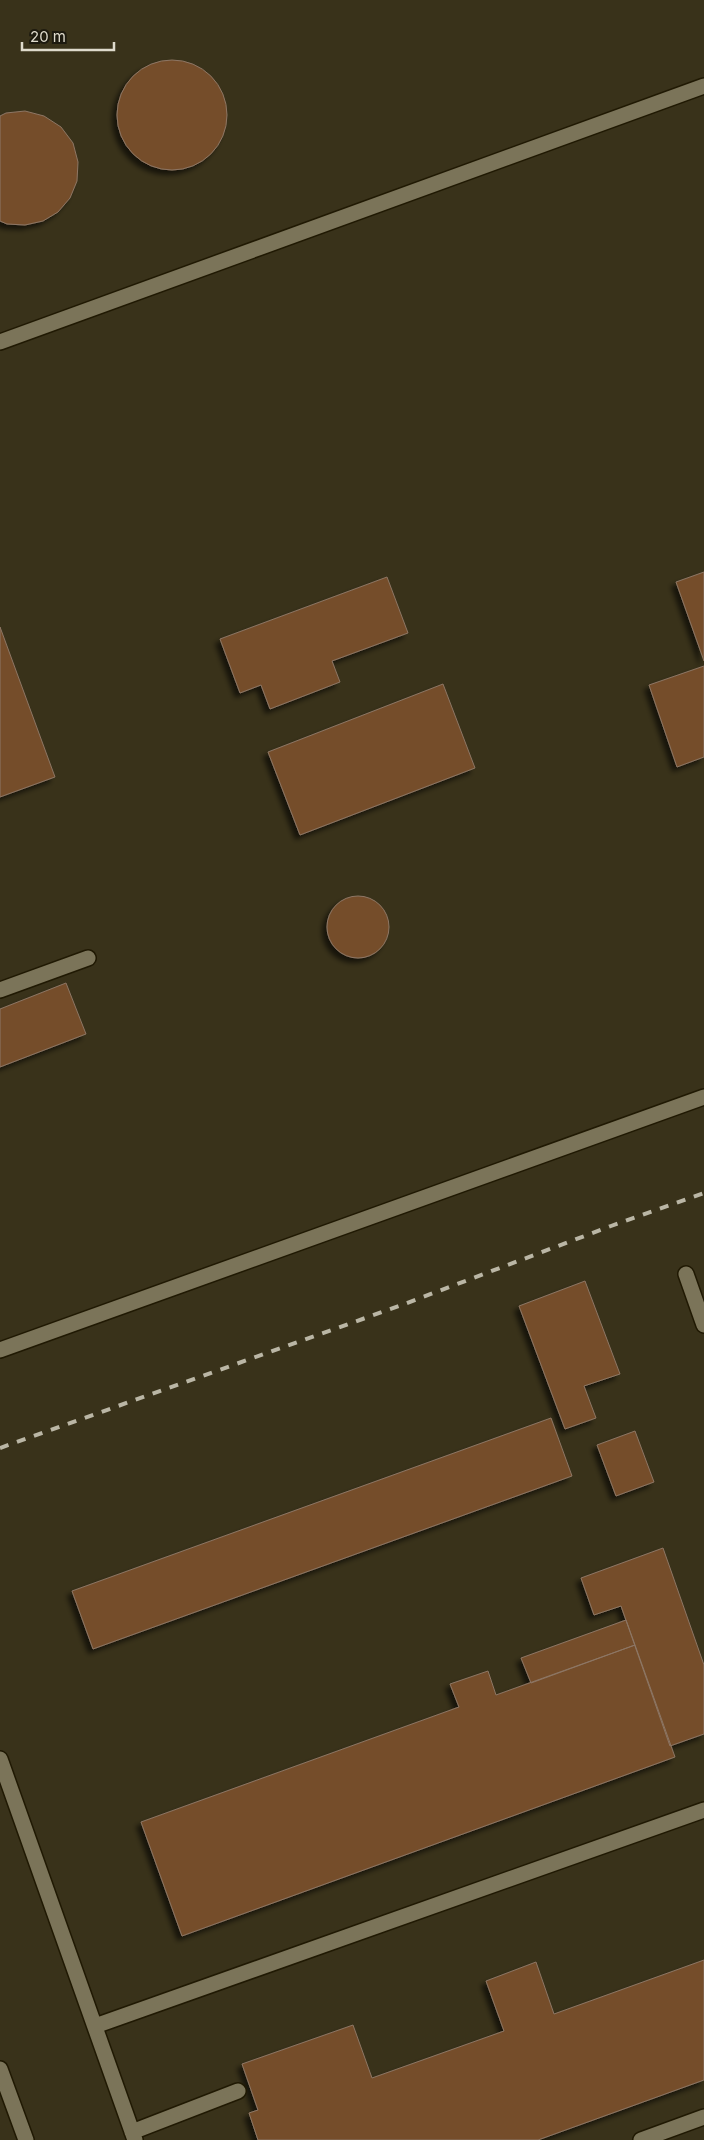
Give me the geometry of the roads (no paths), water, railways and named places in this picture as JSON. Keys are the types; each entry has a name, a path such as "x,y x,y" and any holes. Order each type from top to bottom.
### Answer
{"lane":[{"path":"0,342 704,86"},
{"path":"0,990 88,958"},
{"path":"0,1350 704,1097"},
{"path":"686,1274 704,1325"},
{"path":"0,1759 134,2136 238,2091"},
{"path":"95,2026 704,1810"},
{"path":"0,2069 26,2140"},
{"path":"641,2140 704,2117"}],"railway":[{"path":"0,1448 399,1306 704,1193"}]}
